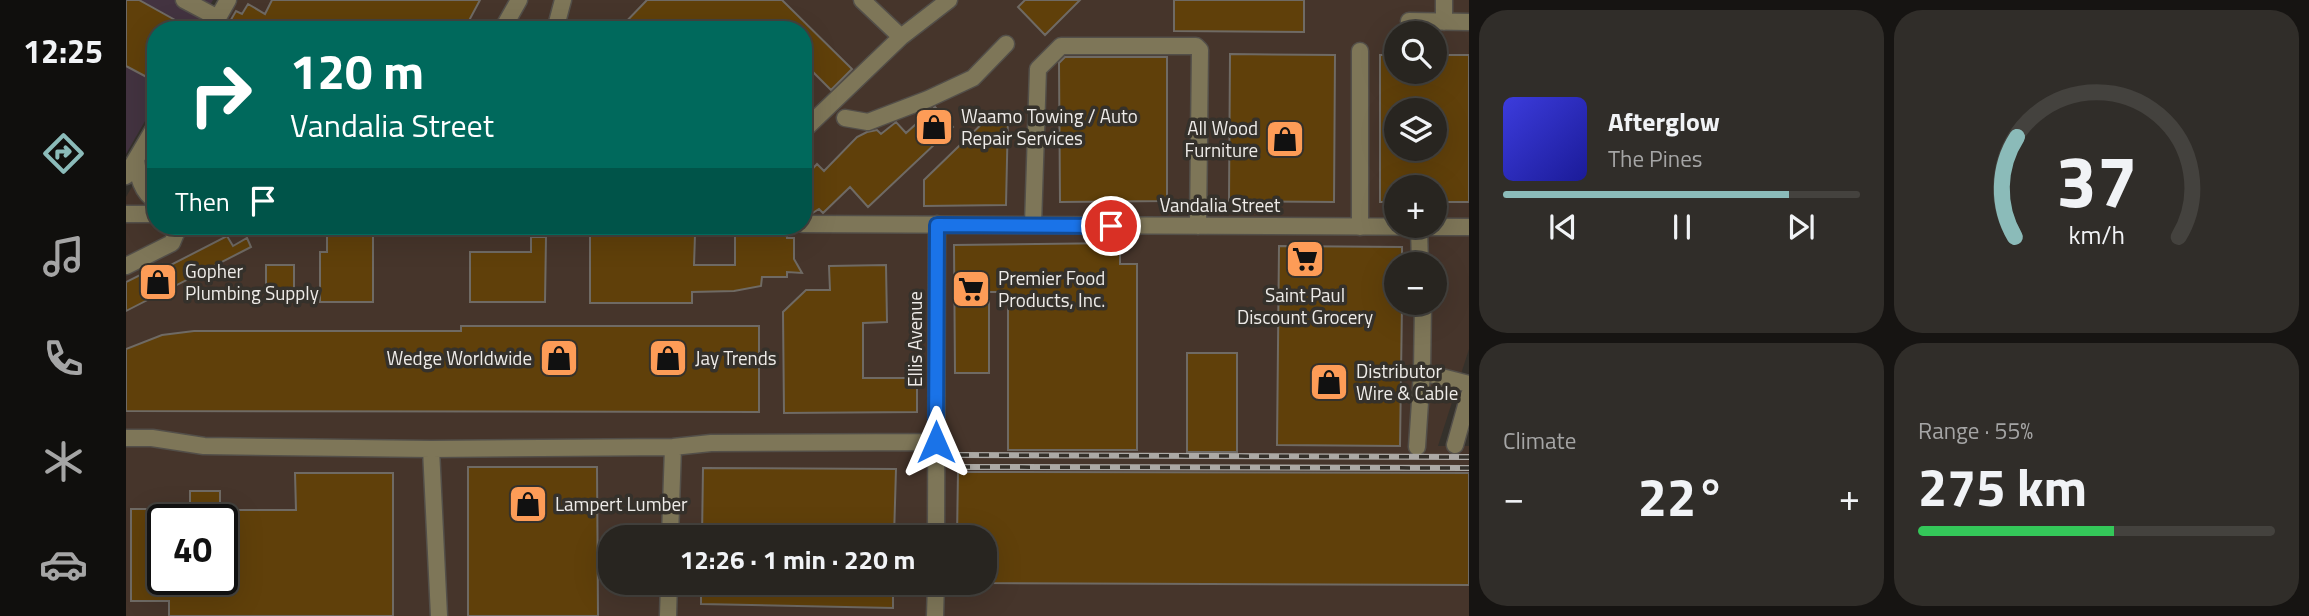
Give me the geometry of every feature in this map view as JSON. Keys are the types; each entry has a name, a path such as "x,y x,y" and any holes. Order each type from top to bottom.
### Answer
{"street":[{"path":"184,0 210,21"},
{"path":"216,21 228,0"},
{"path":"507,21 519,0"},
{"path":"557,21 562,0"},
{"path":"862,0 901,37"},
{"path":"812,120 901,37 948,0"},
{"path":"1444,0 1444,21"},
{"path":"1447,22 1469,22"},
{"path":"845,118 868,122 939,94 973,78 1006,44"},
{"path":"1033,225 1038,69 1061,46 1196,46 1200,50 1198,226"},
{"path":"1360,51 1360,227"},
{"path":"126,176 147,140"},
{"path":"136,159 137,172 147,194"},
{"path":"126,214 147,214"},
{"name":"Vandalia Street","path":"812,224 1384,227"},
{"name":"Ellis Avenue","path":"936,525 937,225"},
{"name":"Vandalia Street","path":"1447,227 1469,227"},
{"path":"126,266 172,243 175,235"},
{"path":"1417,447 1423,315"},
{"path":"1422,372 1469,384"},
{"path":"1455,445 1469,395"},
{"path":"126,438 152,438 204,446 431,449 673,447 711,443 936,442"},
{"path":"670,525 673,447"},
{"path":"431,449 439,616"},
{"path":"668,616 669,595"},
{"path":"935,616 936,595"}],"shaded area":[{"path":"126,0 213,0 201,21 147,21 147,118 126,154"},
{"path":"238,0 1469,0 1469,349 1438,446 1469,446 1469,616 126,616 126,197 147,161 147,235 812,235 812,21 226,21"}],"building":[{"path":"126,0 139,0 177,21 147,21 147,77 126,66"},
{"path":"272,0 480,0 469,21 230,21 236,11 242,14 248,4 265,14"},
{"path":"647,0 782,0 803,21 761,21 627,21"},
{"path":"1025,0 1080,0 1045,35 1018,7"},
{"path":"1174,0 1304,0 1304,32 1174,31"},
{"path":"812,30 852,69 831,90 812,71"},
{"path":"1230,54 1335,55 1334,202 1229,201"},
{"path":"1380,55 1384,55 1384,84 1447,84 1447,55 1469,55 1469,202 1447,202 1447,175 1384,175 1384,202 1380,202"},
{"path":"1065,57 1167,57 1167,201 1060,202 1059,63"},
{"path":"935,107 953,127 868,207 850,187 823,213 819,209 812,213 812,169 817,164 824,171 857,137 867,132 877,130 881,134 896,122 906,133"},
{"path":"993,113 1008,115 1006,205 924,206 924,180"},
{"path":"590,235 695,235 694,265 735,265 735,235 787,236 794,238 794,259 802,273 787,272 787,277 762,277 761,286 734,291 692,292 692,303 590,303"},
{"path":"227,236 233,246 247,238 251,247 126,311 126,282 162,264 165,268"},
{"path":"327,236 373,236 373,302 320,302 320,252 327,252"},
{"path":"531,237 546,237 545,302 470,302 470,252 531,252"},
{"path":"1120,243 1120,264 1137,264 1137,450 1008,450 1008,292 989,292 989,373 955,373 954,245"},
{"path":"1279,246 1402,247 1402,252 1384,252 1384,315 1402,315 1400,446 1277,445"},
{"path":"266,265 294,265 294,298 266,299"},
{"path":"886,265 887,322 863,323 863,378 917,378 917,412 784,413 783,312 806,290 830,290 829,266"},
{"path":"461,326 759,326 759,412 126,411 126,349 162,335 194,331 461,331"},
{"path":"1187,353 1237,353 1237,452 1187,452"},
{"path":"468,467 597,467 598,616 468,616"},
{"path":"703,468 896,469 894,525 702,525"},
{"path":"958,472 1469,473 1469,585 997,583 997,525 957,525"},
{"path":"295,473 393,473 393,616 169,616 169,601 131,601 131,509 147,509 147,595 238,595 238,510 296,510"},
{"path":"190,491 220,491 220,504 190,504"},
{"path":"701,595 893,595 893,608 701,604"}],"railway":[{"path":"959,455 1469,457"},
{"path":"960,467 1469,468"}],"place":[{"name":"Waamo Towing / Auto Repair Services","path":"934,127"},
{"name":"All Wood Furniture","path":"1285,139"},
{"name":"Saint Paul Discount Grocery","path":"1305,259"},
{"name":"Gopher Plumbing Supply","path":"158,282"},
{"name":"Premier Food Products, Inc.","path":"971,289"},
{"name":"Wedge Worldwide","path":"559,358"},
{"name":"Jay Trends","path":"668,358"},
{"name":"Distributor Wire & Cable","path":"1329,382"},
{"name":"Lampert Lumber","path":"528,504"}],"route":[{"path":"936,442 937,225 1111,226"}]}
